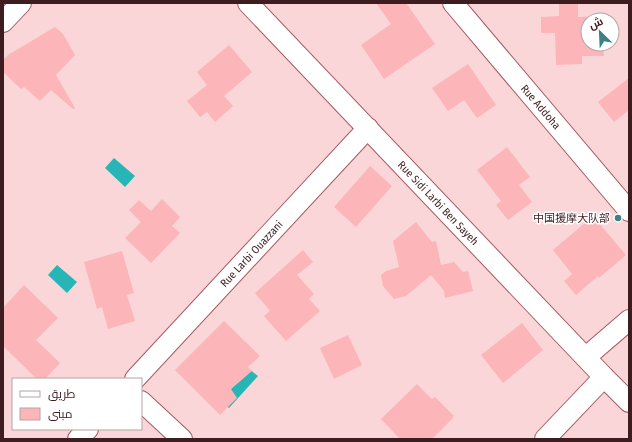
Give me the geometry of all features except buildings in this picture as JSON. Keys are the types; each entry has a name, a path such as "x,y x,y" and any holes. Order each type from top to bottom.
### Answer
{"street":[{"path":"3,22 21,3"},
{"name":"Rue Sidi Larbi Ben Sayeh","path":"248,3 629,402"},
{"name":"Rue Addoha","path":"453,3 629,211"},
{"name":"Rue Larbi Ouazzani","path":"136,378 368,128"},
{"path":"586,358 629,320"},
{"path":"545,439 604,377"},
{"path":"142,402 182,439"},
{"path":"78,439 87,430"}],"water":[{"path":"114,158 135,176 125,187 105,168"},
{"path":"57,265 77,282 67,293 48,275"},
{"path":"249,369 258,376 229,408 220,401"}],"place":[{"name":"中国援摩大队部","path":"618,218"}]}
